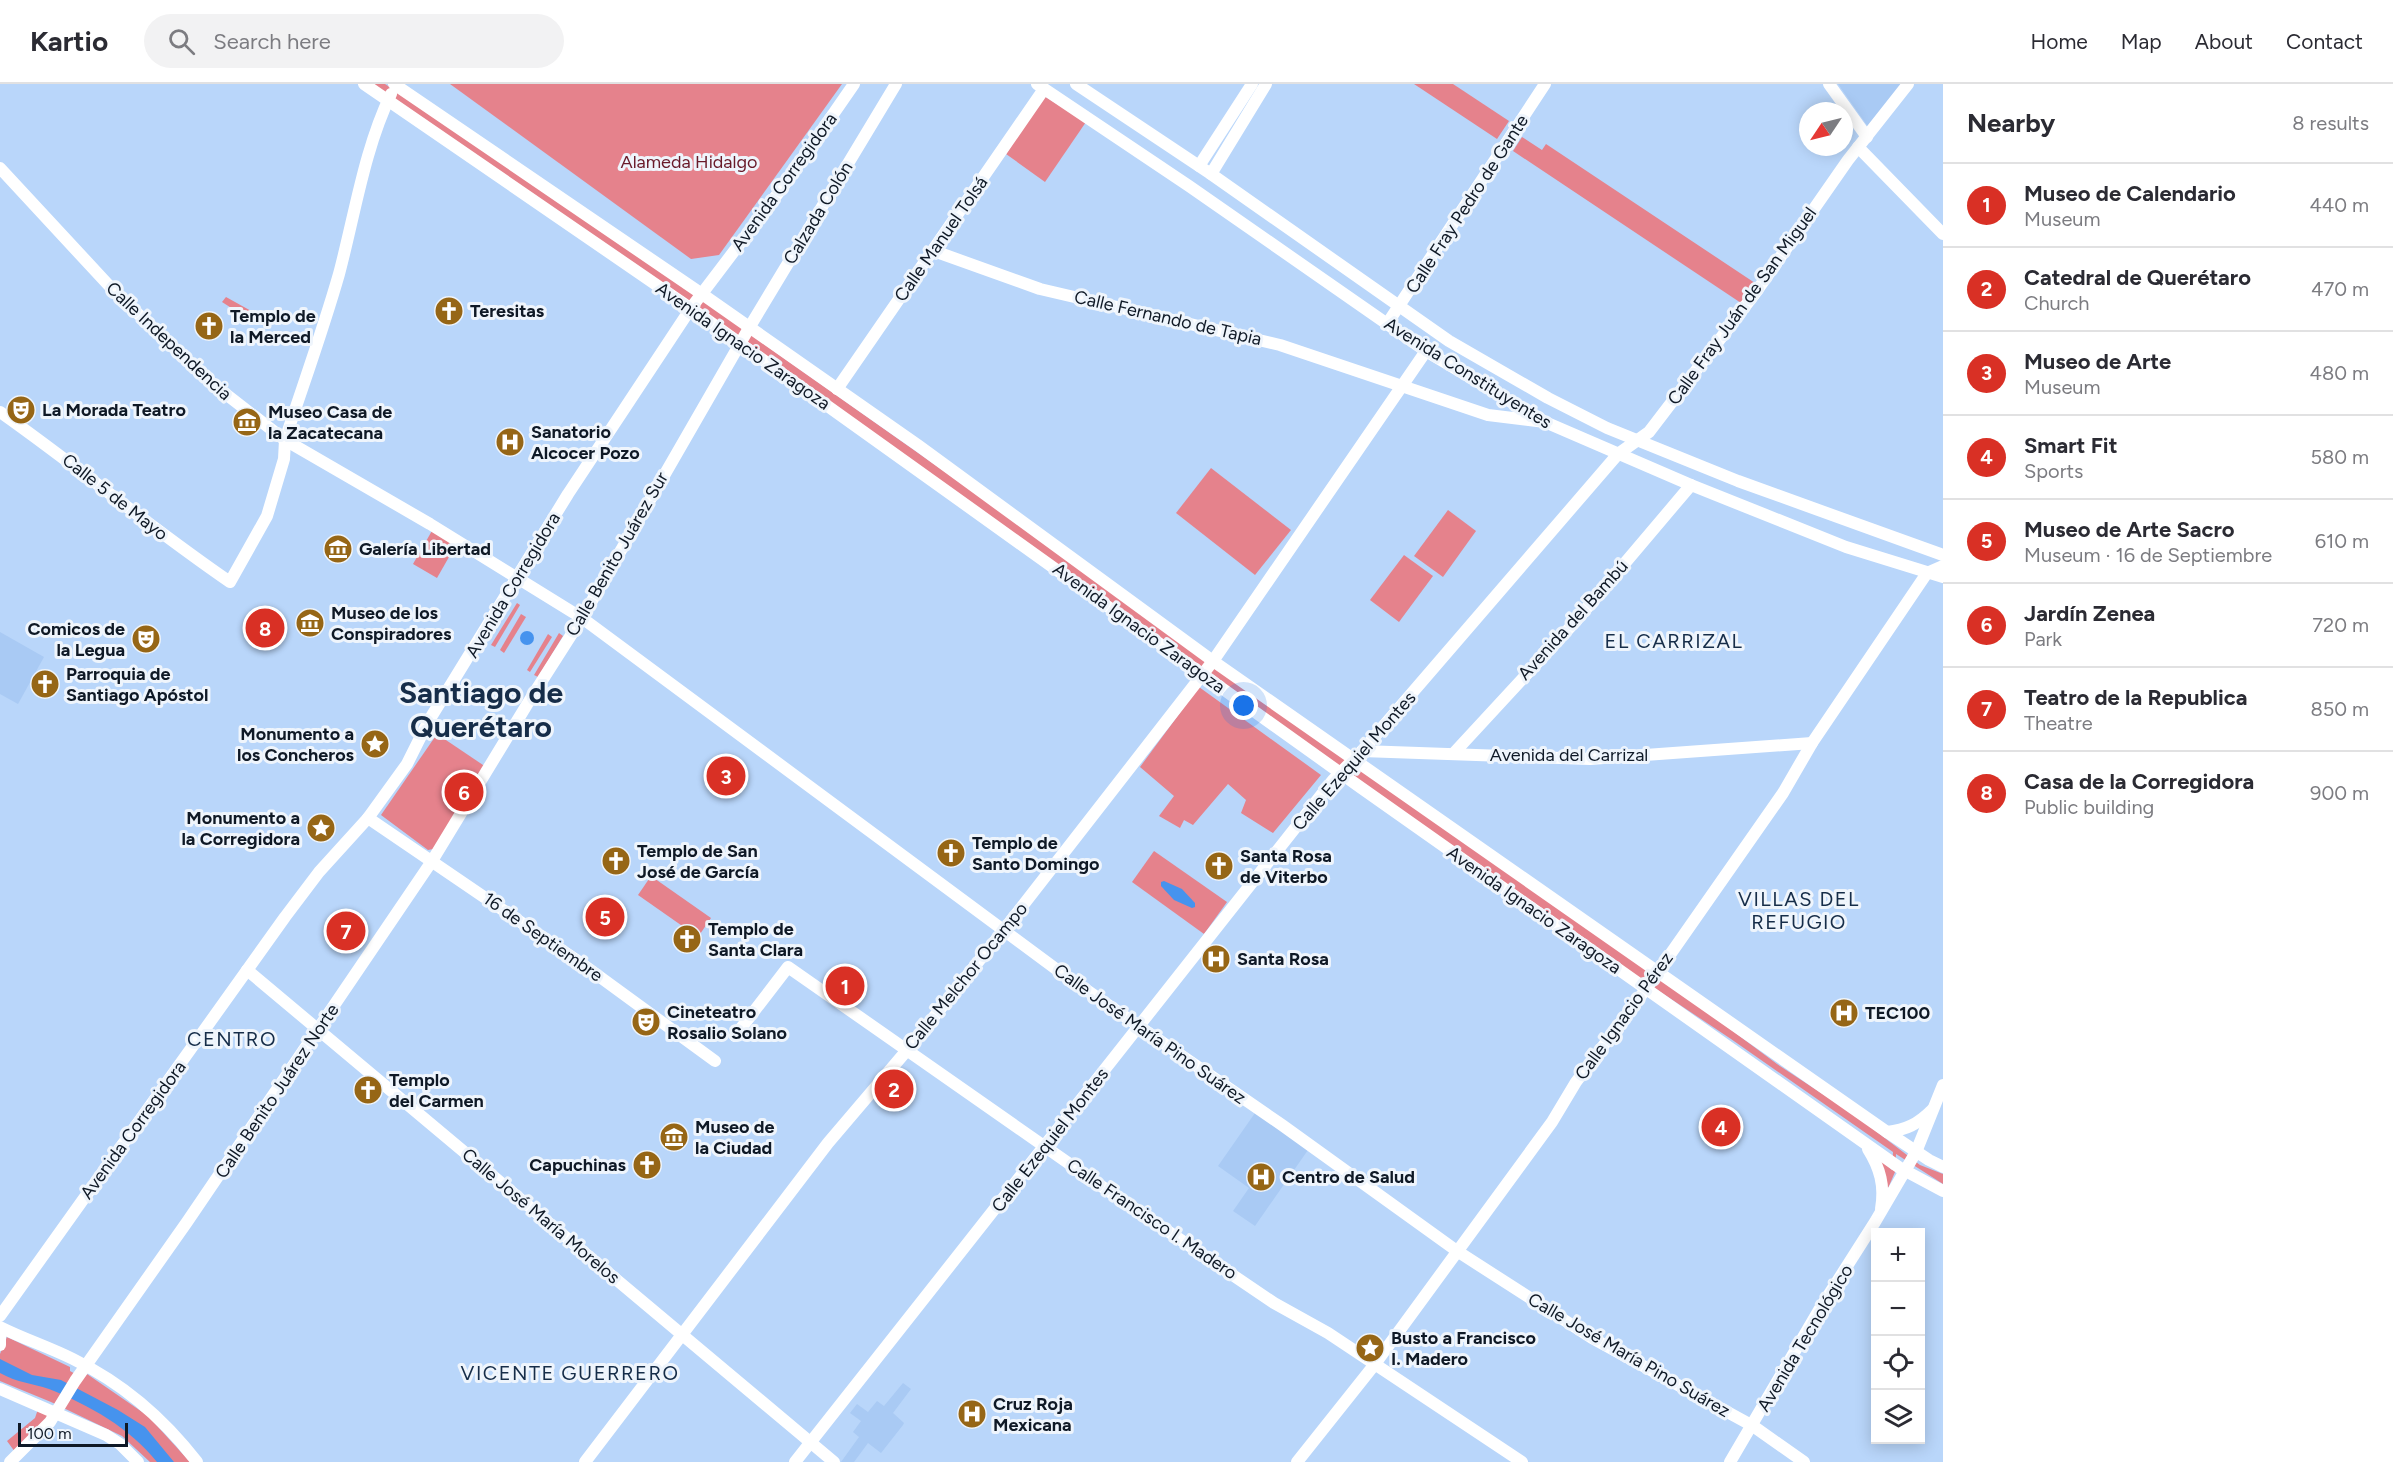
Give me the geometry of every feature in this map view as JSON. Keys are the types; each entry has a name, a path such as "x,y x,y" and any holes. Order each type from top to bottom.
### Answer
{"main road":[{"name":"Avenida Ignacio Zaragoza","path":"364,84 691,308 1340,773 1904,1172 1943,1191"},
{"name":"Avenida Corregidora","path":"0,1316 319,872 368,818 407,764 428,722 568,494 691,308 782,188 854,84"},
{"name":"Calzada Colón","path":"740,344 896,84"},
{"name":"Avenida Constituyentes","path":"1076,84 1211,174 1449,341 1548,398 1637,440 1738,481 1943,555"},
{"path":"1211,174 1248,101 1252,84"},
{"path":"1199,166 1248,101 1266,84"},
{"name":"Calle Fray Pedro de Gante","path":"1387,324 1545,84"},
{"path":"1829,84 1866,137"},
{"name":"Calle Fray Juán de San Miguel","path":"1637,440 1648,432 1730,327 1858,147 1908,84"},
{"name":"Avenida Ignacio Zaragoza","path":"400,85 837,389 1213,661 1358,755 1887,1132 1943,1167"},
{"path":"285,440 338,276 373,135 388,99 400,85"},
{"name":"Avenida Constituyentes","path":"1041,86 1426,351 1545,422 1691,485 1846,547 1943,577"},
{"name":"Calle Manuel Tolsá","path":"837,389 934,251 1041,86"},
{"path":"1858,147 1943,234"},
{"name":"Calle Independencia","path":"0,168 114,291 209,381 285,440 430,525 516,579"},
{"name":"Calle Fernando de Tapia","path":"934,251 1040,288 1280,345 1488,416 1545,422"},
{"name":"Calle Benito Juárez Sur","path":"491,764 582,618 658,482 740,344"},
{"path":"1213,661 1426,351"},
{"name":"Calle 5 de Mayo","path":"0,412 71,462 183,550 230,582 267,516 284,459 285,440"},
{"name":"Calle Ezequiel Montes","path":"795,1462 1340,773 1618,454 1637,440"},
{"name":"Avenida del Bambú","path":"1453,754 1575,622 1691,485"},
{"path":"1927,573 1943,566"},
{"name":"Calle Ignacio Pérez","path":"1297,1462 1375,1364 1552,1122 1576,1082 1646,989 1783,793 1812,743 1927,573"},
{"name":"Calle José María Pino Suárez","path":"516,579 582,618 1003,931 1140,1025 1457,1251 1592,1338 1753,1426 1804,1462"},
{"name":"Calle Melchor Ocampo","path":"585,1462 828,1143 908,1049 1003,931 1213,661"},
{"name":"Avenida del Carrizal","path":"1358,755 1453,754 1590,759 1812,743"},
{"name":"Calle Benito Juárez Norte","path":"10,1462 50,1422 75,1381 319,1030 432,861 491,764"},
{"name":"16 de Septiembre","path":"368,818 585,966 715,1060"},
{"name":"Calle Francisco I. Madero","path":"735,1036 788,967 1275,1303 1375,1364 1522,1462"},
{"name":"Calle José María Morelos","path":"248,970 834,1462"},
{"name":"Avenida Tecnológico","path":"1730,1462 1819,1310 1879,1216 1916,1152 1943,1085"},
{"path":"1887,1132 1907,1129 1922,1120 1935,1107"},
{"path":"1864,1143 1882,1177 1883,1197 1879,1216"},
{"path":"0,1328 86,1366 149,1409 175,1435 197,1462"},
{"path":"0,1336 0,1343"},
{"path":"0,1389 106,1435 120,1444 138,1462"}],"shaded area":[{"path":"1838,84 1902,84 1869,128 1853,102"},
{"path":"0,632 44,657 18,704 0,694"},
{"name":"Centro de Salud","path":"1255,1113 1308,1150 1255,1226 1233,1211 1249,1188 1218,1166"},
{"path":"903,1383 911,1389 893,1413 904,1423 903,1425 881,1453 868,1443 854,1462 841,1462 859,1437 853,1432 861,1421 850,1413 857,1404 868,1412 877,1401 884,1406"}],"green space":[{"path":"370,84 385,84 567,205 1663,979 1777,1064 1856,1116 1920,1165 1943,1174 1943,1184 1896,1154 1895,1172 1886,1193 1877,1157 1892,1170 1893,1152 1731,1039 1602,953"},
{"name":"Alameda Hidalgo","path":"450,84 842,84 719,255 691,259"},
{"path":"1414,84 1453,84 1509,121 1497,139"},
{"path":"1044,96 1086,122 1045,182 1006,154"},
{"path":"1522,137 1542,150 1546,144 1755,283 1741,303 1513,151"},
{"path":"226,297 253,312 250,320 222,302"},
{"path":"1211,468 1291,530 1255,575 1176,513"},
{"path":"1448,510 1476,531 1443,577 1414,556"},
{"path":"433,529 457,543 437,578 413,564"},
{"path":"1404,555 1433,576 1399,622 1370,600"},
{"path":"517,603 520,605 495,647 491,645"},
{"path":"521,614 526,617 504,653 500,650"},
{"path":"559,633 563,636 538,677 534,675"},
{"path":"548,634 552,637 530,672 527,670"},
{"path":"1199,687 1321,775 1273,833 1241,813 1246,800 1228,784 1193,825 1184,820 1180,828 1159,816 1174,796 1140,767"},
{"path":"437,734 486,767 433,849 428,850 381,815"},
{"path":"1154,851 1227,902 1204,934 1132,882"},
{"path":"651,876 711,918 698,937 638,895"},
{"path":"7,1337 70,1367 70,1371 81,1377 87,1374 148,1416 190,1462 150,1462 122,1436 51,1402 0,1381 0,1354"},
{"path":"38,1409 50,1415 15,1452 7,1441 35,1418"}],"water":[{"path":"524,631 530,631 534,638 530,645 524,645 520,641 520,635"},
{"path":"1164,881 1182,889 1195,903 1195,907 1192,908 1174,900 1161,886 1161,882"},
{"path":"0,1359 32,1375 61,1380 118,1410 145,1427 174,1462 157,1462 122,1428 79,1402 49,1389 0,1373"}],"place":[{"name":"Teresitas","path":"449,311"},
{"name":"Templo de la Merced","path":"209,326"},
{"name":"La Morada Teatro","path":"21,410"},
{"name":"Museo Casa de la Zacatecana","path":"247,422"},
{"name":"Sanatorio Alcocer Pozo","path":"510,442"},
{"name":"Galería Libertad","path":"338,549"},
{"name":"Museo de los Conspiradores","path":"310,623"},
{"name":"Casa de la Corregidora","path":"265,628"},
{"name":"Comicos de la Legua","path":"146,639"},
{"name":"Parroquia de Santiago Apóstol","path":"45,684"},
{"name":"Monumento a los Concheros","path":"375,744"},
{"name":"Museo de Arte","path":"726,776"},
{"name":"Jardín Zenea","path":"464,792"},
{"name":"Monumento a la Corregidora","path":"321,828"},
{"name":"Templo de Santo Domingo","path":"951,853"},
{"name":"Templo de San José de García","path":"616,861"},
{"name":"Santa Rosa de Viterbo","path":"1219,866"},
{"name":"Museo de Arte Sacro","path":"605,917"},
{"name":"Teatro de la Republica","path":"346,931"},
{"name":"Templo de Santa Clara","path":"687,939"},
{"name":"Santa Rosa","path":"1216,959"},
{"name":"Museo de Calendario","path":"845,986"},
{"name":"TEC100","path":"1844,1013"},
{"name":"Cineteatro Rosalio Solano","path":"646,1022"},
{"name":"Catedral de Querétaro","path":"894,1089"},
{"name":"Templo del Carmen","path":"368,1090"},
{"name":"Smart Fit","path":"1721,1127"},
{"name":"Museo de la Ciudad","path":"674,1137"},
{"name":"Capuchinas","path":"647,1165"},
{"name":"Centro de Salud","path":"1261,1177"},
{"name":"Busto a Francisco I. Madero","path":"1370,1348"},
{"name":"Cruz Roja Mexicana","path":"972,1414"}],"district":[{"name":"EL CARRIZAL","path":"1674,641"},
{"name":"Santiago de Querétaro","path":"481,709"},
{"name":"VILLAS DEL REFUGIO","path":"1799,910"},
{"name":"CENTRO","path":"232,1039"},
{"name":"VICENTE GUERRERO","path":"570,1373"}]}
